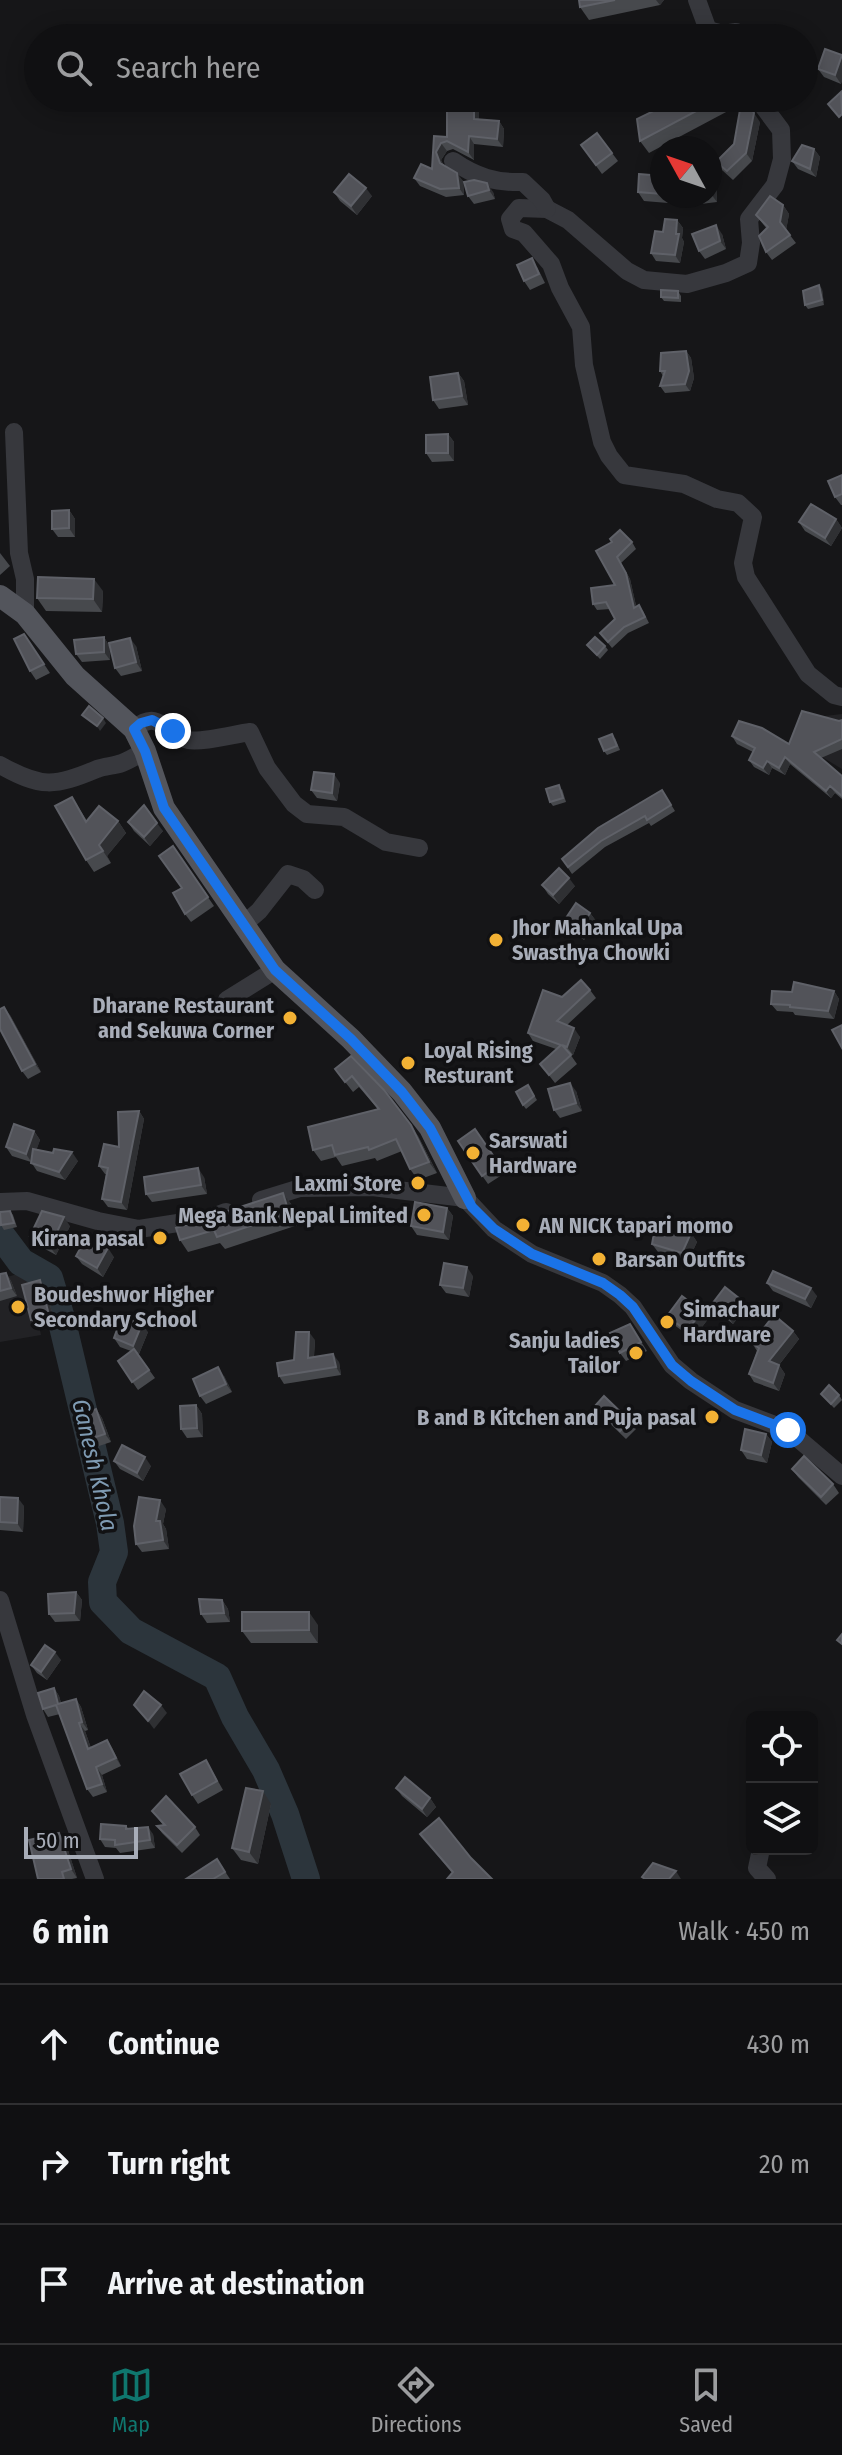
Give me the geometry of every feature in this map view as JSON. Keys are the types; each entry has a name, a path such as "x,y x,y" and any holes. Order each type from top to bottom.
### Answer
{"main road":[{"path":"0,596 25,614 75,676 134,729 145,751 164,808 275,970 351,1039 402,1092 430,1128 465,1198"}],"street":[{"path":"697,0 706,24"},
{"path":"768,112 781,130 782,159 775,185 749,219 751,243 748,263 726,273 687,284 644,280 627,271 568,220 547,209 519,208 510,219 513,229 524,233 551,264 581,327 584,365 602,442 609,456 624,475 684,484 745,507 753,517 743,563 746,577 808,674 834,695 842,697"},
{"path":"453,161 483,178 504,183 523,182 547,209"},
{"path":"14,432 25,614"},
{"path":"134,729 152,720 186,740 250,732 267,768 294,804 307,814 344,817 386,842 419,848"},
{"path":"0,765 27,780 52,784 79,778 145,751"},
{"path":"244,924 259,911 288,874 303,879 315,890"},
{"path":"227,1000 275,970"},
{"path":"0,1202 27,1201 139,1229 210,1218 300,1188 372,1187 465,1198 494,1229 532,1254 603,1283 620,1295 633,1307 672,1365 691,1381 735,1410 788,1430 842,1476"},
{"path":"0,1600 35,1715 95,1879"},
{"path":"760,1855 757,1868 767,1879"}],"shaded area":[{"path":"842,714 842,769 794,740 808,718"},
{"name":"Boudeshwor Higher Secondary School","path":"28,1271 41,1335 0,1342 0,1279"}],"building":[{"path":"579,0 615,0 580,7"},
{"path":"825,49 842,55 835,75 818,69"},
{"path":"841,92 842,114 839,117 828,104"},
{"path":"447,112 474,112 474,119 499,121 497,139 469,136 468,152 447,141 441,143 436,152 440,163 457,173 459,188 440,189 414,178 421,164 432,169 434,136 447,137"},
{"path":"651,112 695,112 640,141 637,119"},
{"path":"740,112 753,112 746,153 727,171 722,167 722,156 734,144"},
{"path":"597,133 612,153 596,165 581,145"},
{"path":"802,145 814,149 810,169 792,161"},
{"path":"349,174 366,188 351,206 334,192"},
{"path":"639,174 650,175 650,193 638,192"},
{"path":"474,180 487,183 489,190 468,196 464,182"},
{"path":"770,196 783,205 780,222 790,235 766,252 759,236 768,227 756,215"},
{"path":"665,219 677,220 676,234 679,234 675,255 651,253 655,231 663,232"},
{"path":"716,225 720,241 699,251 692,234"},
{"path":"532,258 539,274 524,281 517,265"},
{"path":"819,285 822,300 805,305 803,291"},
{"path":"661,290 678,291 678,298 661,297"},
{"path":"686,351 689,371 685,384 660,386 665,371 660,371 661,353"},
{"path":"458,373 462,396 433,400 430,377"},
{"path":"448,434 448,453 426,453 426,435"},
{"path":"842,475 842,494 835,497 828,481"},
{"path":"811,504 836,519 825,538 799,522"},
{"path":"69,510 69,528 52,529 52,511"},
{"path":"620,530 632,542 617,557 626,573 634,608 639,605 645,617 624,627 608,642 600,633 615,619 606,602 593,604 591,588 615,585 596,551 612,542 610,539"},
{"path":"38,577 94,579 93,599 37,598"},
{"path":"24,634 44,664 30,671 14,639"},
{"path":"104,637 104,652 76,654 74,640"},
{"path":"595,637 605,646 597,655 587,645"},
{"path":"130,638 136,662 115,668 109,643"},
{"path":"89,706 103,718 97,726 82,715"},
{"path":"802,711 842,720 842,739 814,752 842,776 842,796 830,786 826,791 785,757 779,768 767,761 763,768 749,760 755,748 732,736 739,721 762,728 789,744"},
{"path":"612,734 617,746 604,751 599,739"},
{"path":"314,772 334,774 332,793 311,790"},
{"path":"559,785 563,798 550,802 546,789"},
{"path":"662,790 671,805 601,841 568,867 562,859 598,828"},
{"path":"72,797 86,822 99,806 118,821 99,845 103,851 86,860 55,806"},
{"path":"144,805 157,823 144,837 128,822"},
{"path":"173,846 208,897 185,914 173,893 182,888 159,856"},
{"path":"559,868 569,878 553,895 542,885"},
{"path":"576,903 590,913 578,931 564,921"},
{"path":"581,980 590,990 557,1021 574,1028 567,1047 562,1045 571,1055 549,1075 540,1064 561,1045 528,1033 543,990 562,997"},
{"path":"794,982 834,991 828,1011 771,1004 772,991 792,992"},
{"path":"4,1007 35,1064 22,1071 0,1029 0,1009"},
{"path":"842,1025 842,1048 832,1030"},
{"path":"351,1056 384,1090 411,1125 429,1162 410,1169 396,1139 369,1150 368,1147 335,1155 332,1145 313,1150 308,1127 379,1109 352,1076 345,1082 335,1069"},
{"path":"570,1083 576,1103 554,1110 548,1089"},
{"path":"528,1085 534,1096 523,1105 516,1092"},
{"path":"139,1111 121,1202 102,1199 108,1168 99,1166 104,1144 119,1147 118,1112"},
{"path":"14,1124 34,1131 26,1154 6,1147"},
{"path":"475,1129 499,1164 482,1176 458,1141"},
{"path":"33,1149 53,1153 54,1149 72,1152 59,1172 31,1163"},
{"path":"198,1168 201,1185 146,1194 144,1177"},
{"path":"283,1193 289,1213 217,1237 214,1230 180,1240 176,1228"},
{"path":"415,1202 447,1208 443,1232 411,1226"},
{"path":"10,1211 14,1223 1,1225 0,1212"},
{"path":"42,1211 64,1217 50,1247 30,1236"},
{"path":"656,1222 691,1233 682,1253 652,1244"},
{"path":"87,1236 108,1248 97,1268 76,1256"},
{"path":"444,1263 467,1267 463,1288 440,1285"},
{"path":"773,1271 811,1288 805,1299 767,1283"},
{"path":"6,1273 11,1288 0,1291 0,1274"},
{"path":"40,1280 49,1315 31,1320 22,1285"},
{"path":"725,1287 740,1299 727,1315 712,1304"},
{"path":"682,1296 702,1311 687,1331 667,1316"},
{"path":"774,1315 793,1331 769,1361 779,1365 773,1383 749,1374 759,1348 752,1343"},
{"path":"122,1316 142,1324 133,1346 114,1338"},
{"path":"630,1324 641,1342 620,1353 610,1333"},
{"path":"296,1332 309,1332 308,1358 333,1354 336,1367 279,1376 277,1363 294,1360"},
{"path":"134,1349 149,1370 132,1382 118,1361"},
{"path":"218,1367 226,1384 200,1396 193,1379"},
{"path":"829,1385 839,1395 831,1404 821,1394"},
{"path":"604,1396 630,1421 620,1431 595,1406"},
{"path":"196,1405 197,1428 181,1429 180,1406"},
{"path":"96,1409 105,1434 93,1438 84,1414"},
{"path":"745,1429 766,1434 761,1455 741,1450"},
{"path":"122,1445 145,1457 137,1473 114,1461"},
{"path":"804,1456 833,1484 821,1497 792,1469"},
{"path":"0,1497 18,1498 17,1523 0,1522"},
{"path":"139,1497 160,1500 156,1521 160,1521 163,1540 136,1544 134,1526"},
{"path":"76,1592 74,1613 49,1614 48,1594"},
{"path":"199,1599 222,1600 224,1613 201,1614"},
{"path":"242,1612 309,1612 309,1630 242,1631"},
{"path":"45,1645 55,1652 41,1672 31,1665"},
{"path":"54,1688 58,1704 76,1699 82,1722 79,1723 88,1749 107,1740 116,1758 96,1767 102,1784 87,1789 56,1705 43,1709 38,1693"},
{"path":"144,1691 161,1705 148,1721 134,1705"},
{"path":"206,1760 217,1781 192,1795 180,1774"},
{"path":"405,1777 430,1798 422,1809 396,1788"},
{"path":"246,1788 263,1791 249,1852 232,1848"},
{"path":"166,1796 195,1827 177,1845 157,1826 165,1825 152,1811"},
{"path":"439,1818 492,1879 447,1879 453,1872 420,1834"},
{"path":"101,1824 126,1826 126,1829 148,1827 150,1840 115,1845 115,1840 100,1839"},
{"path":"59,1833 71,1869 62,1872 64,1879 38,1879 29,1840"},
{"path":"217,1859 225,1872 213,1879 186,1879"},
{"path":"653,1863 676,1871 669,1879 645,1879 642,1877"}],"waterway":[{"name":"Ganesh Khola","path":"0,1234 21,1262 49,1278 61,1318 110,1523 114,1552 102,1582 103,1602 131,1631 217,1677 235,1717 266,1770 285,1814 306,1879"}],"place":[{"name":"Jhor Mahankal Upa Swasthya Chowki","path":"496,940"},
{"name":"Dharane Restaurant and Sekuwa Corner","path":"290,1018"},
{"name":"Loyal Rising Resturant","path":"408,1063"},
{"name":"Sarswati Hardware","path":"473,1153"},
{"name":"Laxmi Store","path":"418,1183"},
{"name":"Mega Bank Nepal Limited","path":"424,1215"},
{"name":"AN NICK tapari momo","path":"523,1225"},
{"name":"Kirana pasal","path":"160,1238"},
{"name":"Barsan Outfits","path":"599,1259"},
{"name":"Boudeshwor Higher Secondary School","path":"18,1307"},
{"name":"Simachaur Hardware","path":"667,1322"},
{"name":"Sanju ladies Tailor","path":"636,1353"},
{"name":"B and B Kitchen and Puja pasal","path":"712,1417"}],"route":[{"path":"173,731 152,720 134,729 145,751 164,808 275,970 351,1039 402,1092 430,1128 472,1207 494,1229 532,1254 603,1283 620,1295 633,1307 672,1365 691,1381 735,1410 788,1430"}]}
